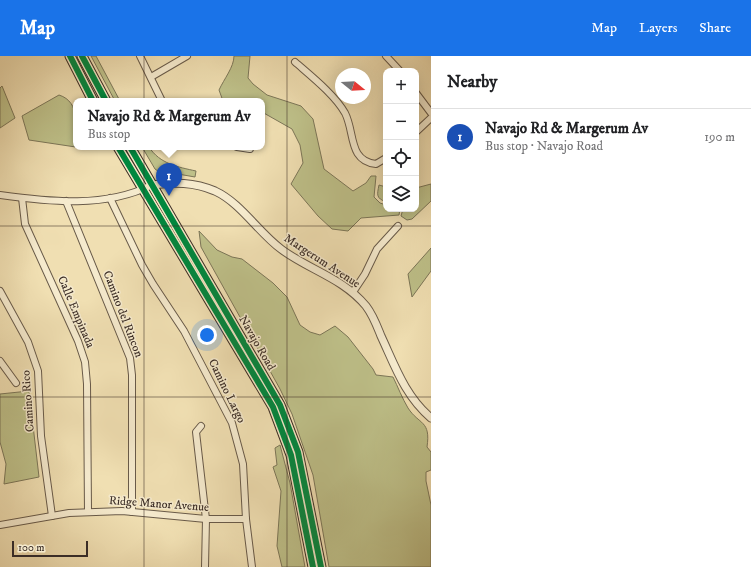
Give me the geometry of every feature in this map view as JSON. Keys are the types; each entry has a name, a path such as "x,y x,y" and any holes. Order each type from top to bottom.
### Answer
{"main road":[{"path":"70,56 91,98"},
{"path":"82,56 104,98"},
{"name":"Navajo Road","path":"120,150 273,407 291,455 313,567"},
{"name":"Navajo Road","path":"132,150 280,405 298,452 321,567"}],"street":[{"path":"140,56 160,98"},
{"path":"150,78 187,56"},
{"path":"386,56 397,68"},
{"path":"295,62 341,107 350,126 354,146 367,163 376,164 383,160"},
{"path":"419,97 431,113"},
{"path":"419,129 431,118"},
{"name":"Margerum Avenue","path":"152,185 171,182 191,183 216,191 232,203 280,249 353,292 367,307 374,319 406,391 415,403 431,418"},
{"path":"0,195 22,198 87,201 110,198 152,185"},
{"name":"Calle Empinada","path":"22,198 25,224 78,341 85,362 87,384 88,512"},
{"name":"Camino Largo","path":"110,198 142,265 184,331 232,423 243,464 246,519 252,567"},
{"name":"Camino del Rincon","path":"66,201 130,358 132,375 132,512"},
{"path":"353,292 365,274 377,249 398,226"},
{"name":"Camino Rico","path":"0,291 28,342 37,367 40,387 41,436 52,516"},
{"path":"0,361 16,383"},
{"path":"201,426 196,432 206,519 205,567"},
{"name":"Ridge Manor Avenue","path":"0,525 52,516 88,512 132,512 206,519 246,519"}],"green space":[{"path":"91,56 96,56 118,98 113,98"},
{"path":"234,56 250,56 248,78 253,84 267,95 301,106 313,119 324,169 353,191 366,183 371,176 376,176 374,197 383,204 383,212 400,212 399,215 361,218 348,231 332,229 318,216 291,184 303,163 300,145 292,129 265,114 265,98 222,98 219,90 231,69"},
{"path":"2,86 15,118 0,128 0,88"},
{"path":"59,95 66,98 73,108 73,147 29,140 22,116"},
{"path":"144,150 151,150 158,157 170,164 196,171 195,177 172,173 162,174 155,169"},
{"path":"431,184 431,201 412,219 407,220 401,216 402,212 419,212 419,187"},
{"path":"379,185 383,186 383,200 379,198"},
{"path":"199,231 217,250 232,257 242,259 273,283 287,297 300,325 310,332 320,335 335,326 348,337 376,375 393,377 408,408 426,427 428,438 427,447 431,452 431,470 426,472 426,481 431,505 431,567 329,567 313,475 292,414 280,389 201,247"},
{"path":"431,248 431,271 412,297 408,274"},
{"path":"29,391 39,477 4,484 6,464 0,442 0,394"},
{"path":"280,445 290,483 305,567 282,567 277,546 281,491 273,467 277,465 275,448"}],"cycle path":[{"path":"70,56 91,98"},
{"path":"82,56 104,98"},
{"path":"120,150 273,407 291,455 313,567"},
{"path":"132,150 280,405 298,452 321,567"}],"place":[{"name":"Navajo Rd & Margerum Av","path":"169,196"}]}
